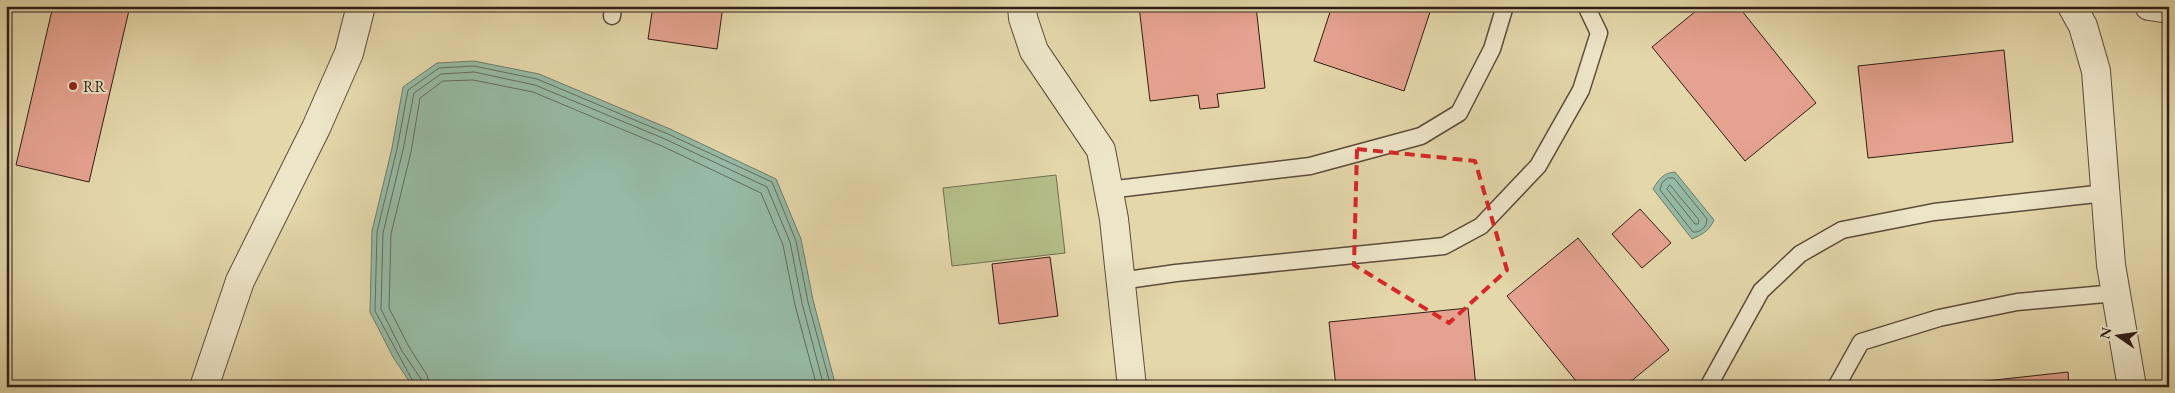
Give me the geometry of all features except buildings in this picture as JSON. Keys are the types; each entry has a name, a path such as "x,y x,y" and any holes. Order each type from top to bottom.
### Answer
{"street":[{"path":"204,387 240,280 316,128 349,53 361,6"},
{"path":"1022,6 1023,18 1034,51 1101,150 1114,219 1132,387"},
{"path":"2072,6 2084,26 2096,71 2111,265 2132,387"},
{"path":"2149,6 2169,9"}],"lane":[{"path":"1108,190 1310,166 1421,136 1458,113 1492,49 1506,6"},
{"path":"1120,281 1269,263 1444,246 1480,226 1538,166 1581,90 1599,33 1586,6"},
{"path":"1708,387 1761,291 1800,254 1842,230 1934,212 2105,193"},
{"path":"1836,387 1861,342 1939,318 2017,302 2116,293"}],"highlighted area":[{"path":"1357,149 1475,161 1507,270 1449,323 1354,265"}],"shaded area":[{"path":"1056,175 1065,253 952,266 943,188"}],"water":[{"path":"474,61 539,74 670,129 776,179 801,239 813,300 836,387 413,387 393,357 370,312 372,231 392,148 403,87 437,63"},
{"path":"1675,172 1714,220 1705,232 1692,239 1653,189 1662,177"}],"place":[{"name":"RR","path":"73,86"}]}
